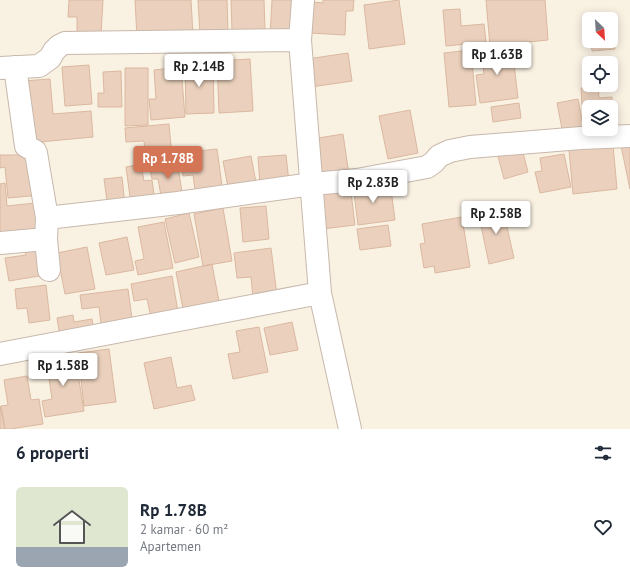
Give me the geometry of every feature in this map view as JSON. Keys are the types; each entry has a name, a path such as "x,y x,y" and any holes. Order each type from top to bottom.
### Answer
{"street":[{"path":"303,0 300,40 320,293 349,424"},
{"path":"48,270 46,228 36,153 26,146 8,68 39,66 50,58 59,46 65,44 300,40"},
{"path":"0,243 46,228 104,212 206,200 312,184 358,180 427,167 439,156 450,150 581,138 630,136"},
{"path":"0,354 320,293"}],"building":[{"path":"69,0 103,0 101,35 77,34 77,17 68,17"},
{"path":"135,0 191,0 193,35 137,38"},
{"path":"198,0 227,0 228,32 200,34"},
{"path":"231,0 264,0 265,30 232,31"},
{"path":"272,0 298,0 296,37 270,36"},
{"path":"323,0 354,0 353,11 346,11 345,35 310,33 312,2 323,3"},
{"path":"399,0 405,44 369,49 364,5"},
{"path":"486,0 545,0 548,40 490,46"},
{"path":"460,9 461,26 484,24 486,42 446,46 443,10"},
{"path":"512,47 518,98 480,103 476,75 484,74 481,51"},
{"path":"592,48 615,48 615,49 592,51"},
{"path":"471,50 476,105 449,107 444,53"},
{"path":"348,53 352,81 311,87 307,59"},
{"path":"250,59 253,111 219,113 217,61"},
{"path":"185,62 213,62 214,113 186,114"},
{"path":"89,65 92,104 65,106 62,67"},
{"path":"181,67 185,117 151,120 149,99 156,99 154,70"},
{"path":"125,68 148,68 148,125 125,126"},
{"path":"121,71 122,107 98,107 98,93 104,93 103,72"},
{"path":"50,79 53,114 91,111 93,137 29,143 23,81"},
{"path":"581,88 582,92 598,92 599,98 612,97 612,100 582,100 582,105"},
{"path":"578,99 582,120 582,130 563,134 557,103"},
{"path":"519,103 521,118 493,122 491,107"},
{"path":"410,110 418,153 388,159 379,116"},
{"path":"169,124 172,157 146,160 144,141 126,142 125,128"},
{"path":"343,134 349,175 318,179 312,139"},
{"path":"630,144 630,189 621,146"},
{"path":"613,145 617,189 573,194 569,150"},
{"path":"217,149 223,193 196,197 193,175 183,176 180,153"},
{"path":"522,149 528,172 504,179 498,156"},
{"path":"564,154 571,187 540,193 535,172 542,171 540,158"},
{"path":"0,155 31,155 41,195 8,198 5,167 0,168"},
{"path":"286,155 289,182 260,185 258,157"},
{"path":"251,156 257,188 229,192 223,161"},
{"path":"177,161 183,198 162,201 158,179 152,179 149,165"},
{"path":"141,164 144,181 152,180 155,201 131,204 126,167"},
{"path":"122,177 125,206 108,208 104,179"},
{"path":"380,181 381,190 391,189 395,220 358,225 353,185"},
{"path":"5,183 7,206 35,203 38,235 0,239 0,184"},
{"path":"350,184 355,225 322,229 318,188"},
{"path":"502,205 514,258 489,264 478,211"},
{"path":"266,206 269,239 243,242 240,208"},
{"path":"223,208 232,261 203,266 194,214"},
{"path":"189,213 199,257 175,263 165,219"},
{"path":"462,217 470,267 435,273 434,266 424,268 420,244 425,243 422,224"},
{"path":"164,222 173,268 138,275 135,261 144,259 138,227"},
{"path":"388,225 391,246 360,250 357,229"},
{"path":"127,237 134,270 106,275 99,243"},
{"path":"40,245 45,275 9,281 5,258 26,255 24,248"},
{"path":"87,247 95,289 65,294 57,253"},
{"path":"271,248 277,295 253,298 251,277 237,278 234,253"},
{"path":"212,264 220,307 184,314 176,272"},
{"path":"172,276 178,312 151,317 147,299 134,301 131,284"},
{"path":"46,285 50,320 29,323 27,308 17,309 15,289"},
{"path":"128,289 132,319 101,323 99,307 82,309 80,295"},
{"path":"73,315 74,322 92,319 94,331 60,337 57,318"},
{"path":"292,322 298,350 270,355 264,328"},
{"path":"259,327 268,372 233,379 228,354 240,352 236,331"},
{"path":"109,349 116,402 84,406 78,353"},
{"path":"61,355 61,358 75,356 84,411 45,417 42,401 52,399 46,358"},
{"path":"171,357 177,388 191,385 195,400 154,409 144,363"},
{"path":"27,376 31,400 39,399 43,424 5,429 1,406 8,405 4,380"},
{"path":"0,406 5,429 0,429"}]}
